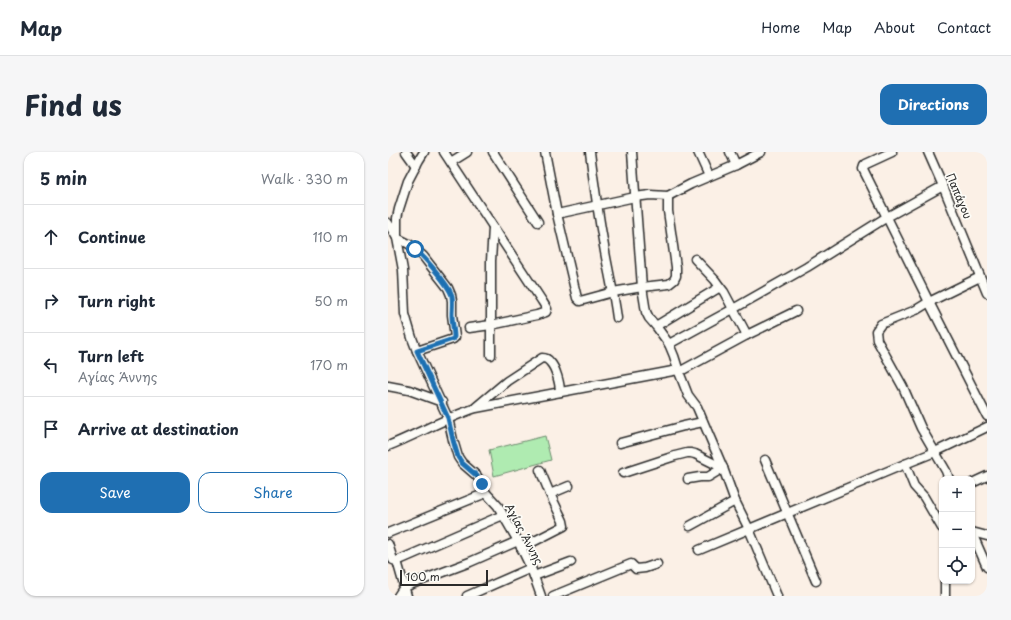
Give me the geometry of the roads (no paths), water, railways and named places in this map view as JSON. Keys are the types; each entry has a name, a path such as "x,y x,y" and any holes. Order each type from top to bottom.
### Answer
{"street":[{"path":"406,152 416,166"},
{"name":"Αγίας Άννης","path":"424,152 408,181 397,218 397,238 403,270 405,314 417,351 442,402 448,418 458,457 462,463 477,476 486,493 498,506 519,544 534,576 541,596"},
{"path":"444,152 547,309 544,314 491,326 469,328"},
{"path":"451,162 466,152"},
{"path":"493,152 538,222"},
{"path":"545,152 557,214 577,298 580,301 614,292 669,284 674,280 676,276 676,267 668,211 668,196"},
{"path":"590,152 597,206 614,292 617,318"},
{"path":"632,152 642,287 646,312 669,344 688,395 697,407 723,468 735,501 749,529 777,596"},
{"path":"698,152 710,176"},
{"path":"730,152 736,165"},
{"path":"557,214 635,197 650,195 668,196 761,152"},
{"path":"892,152 866,164 864,169 987,416"},
{"name":"Παπάγου","path":"928,152 987,293"},
{"path":"669,344 806,267 887,217 943,186"},
{"path":"388,223 397,238 409,244 423,256 448,288 451,295 453,339 417,351"},
{"path":"491,355 490,261 493,228"},
{"path":"695,259 724,292 747,335"},
{"path":"948,476 921,428 903,386 877,340 876,331 881,324 916,310 980,277"},
{"path":"656,326 720,287"},
{"path":"388,446 448,418 476,408 678,371 796,310"},
{"path":"476,408 506,381 542,358 546,358 551,362 557,375 560,392"},
{"path":"388,386 409,390 442,402"},
{"path":"620,443 703,422"},
{"path":"699,550 935,452 987,427"},
{"path":"623,473 687,453 691,453 723,468"},
{"path":"765,460 816,581"},
{"path":"905,464 914,486 924,498 939,523"},
{"path":"688,479 700,476 708,477 723,468"},
{"path":"398,596 404,587 564,526 540,470"},
{"path":"975,482 987,476"},
{"path":"550,494 569,486"},
{"path":"388,533 486,493"},
{"path":"690,526 735,501"},
{"path":"392,561 503,515"},
{"path":"975,533 987,536"},
{"path":"975,539 987,567"},
{"path":"388,544 392,561 407,596"},
{"path":"534,576 570,562"},
{"path":"553,596 631,564 636,568 645,568 657,564"},
{"path":"467,596 530,568"},
{"path":"945,584 945,596"}]}
